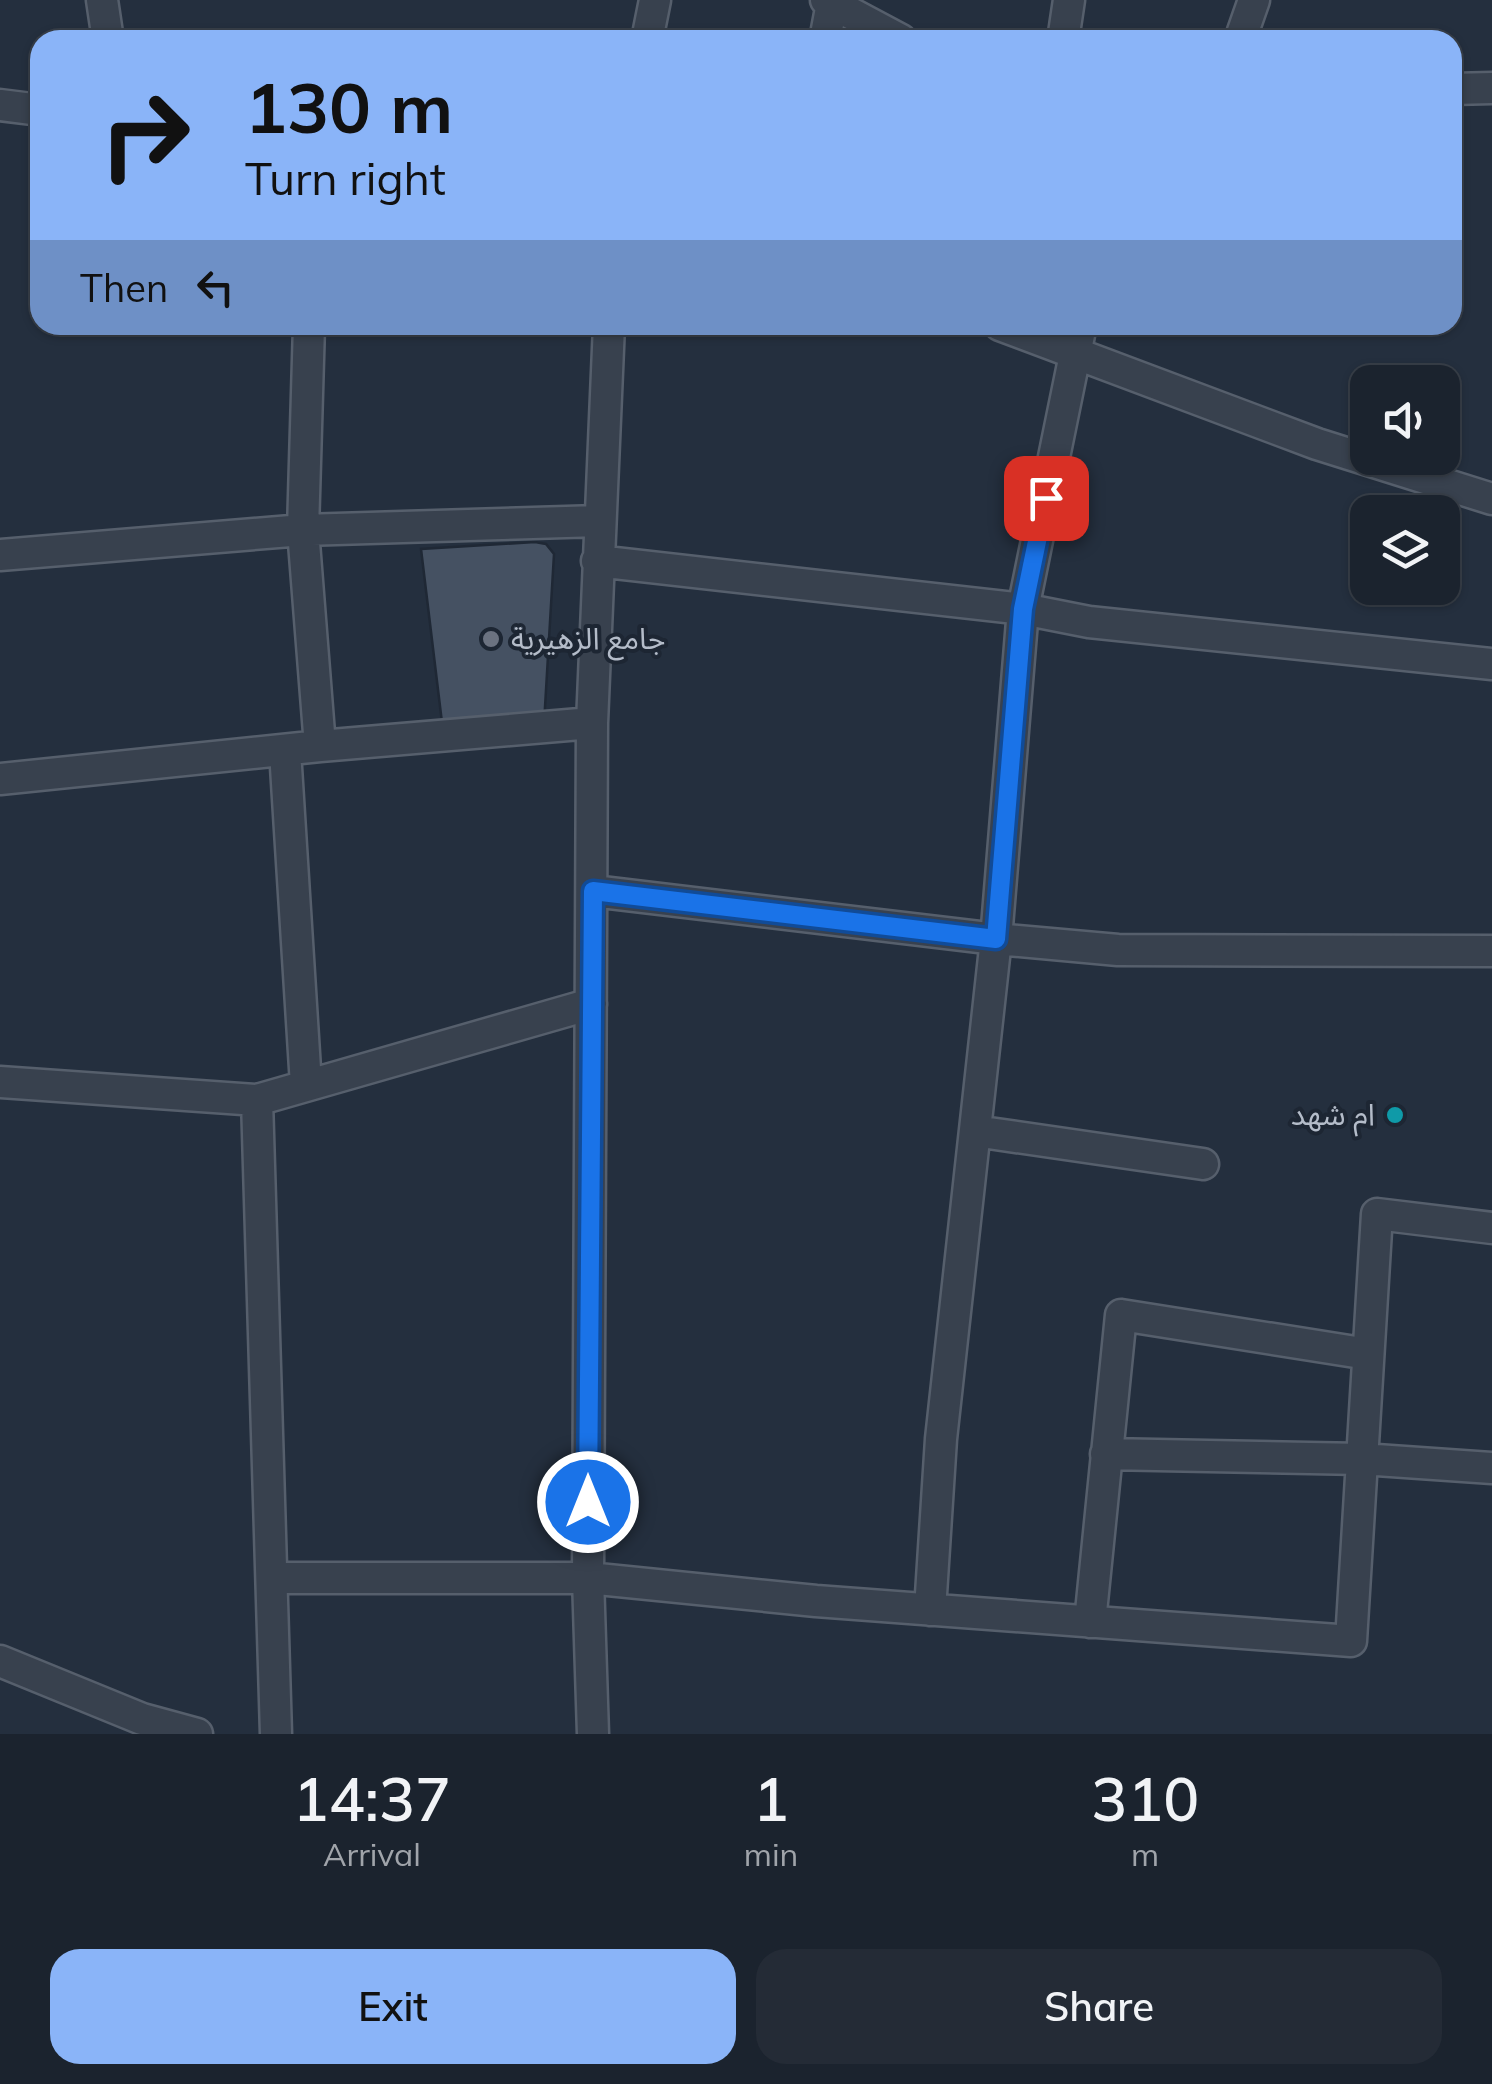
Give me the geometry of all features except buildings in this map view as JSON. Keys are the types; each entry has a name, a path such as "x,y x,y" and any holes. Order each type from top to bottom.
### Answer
{"street":[{"path":"102,0 106,30"},
{"path":"648,30 656,0"},
{"path":"1064,30 1069,0"},
{"path":"1244,30 1254,0"},
{"path":"826,30 829,2 882,30"},
{"path":"1462,89 1492,88"},
{"path":"0,106 30,109"},
{"path":"309,335 302,530 320,746"},
{"path":"593,1734 588,1578 592,723 608,335"},
{"path":"930,1610 942,1439 996,939 1023,609 1078,338 1317,444 1492,499"},
{"path":"0,554 302,530 599,520"},
{"path":"597,561 1023,609 1089,622 1492,664"},
{"path":"0,779 592,723"},
{"path":"285,751 306,1085"},
{"path":"593,891 1118,950 1492,951"},
{"path":"0,1082 257,1100 591,1004"},
{"path":"257,1100 276,1734"},
{"path":"975,1131 1203,1164"},
{"path":"272,1578 588,1578 930,1610 1351,1641 1377,1214 1492,1228"},
{"path":"1090,1622 1122,1315 1368,1354"},
{"path":"1106,1454 1362,1459 1492,1468"},
{"path":"0,1661 142,1718 197,1734"}],"place":[{"name":"جامع الزهيرية","path":"491,639"},
{"name":"ام شهد","path":"1395,1115"}],"route":[{"path":"588,1502 593,891 996,939 1023,609 1046,498"}]}
